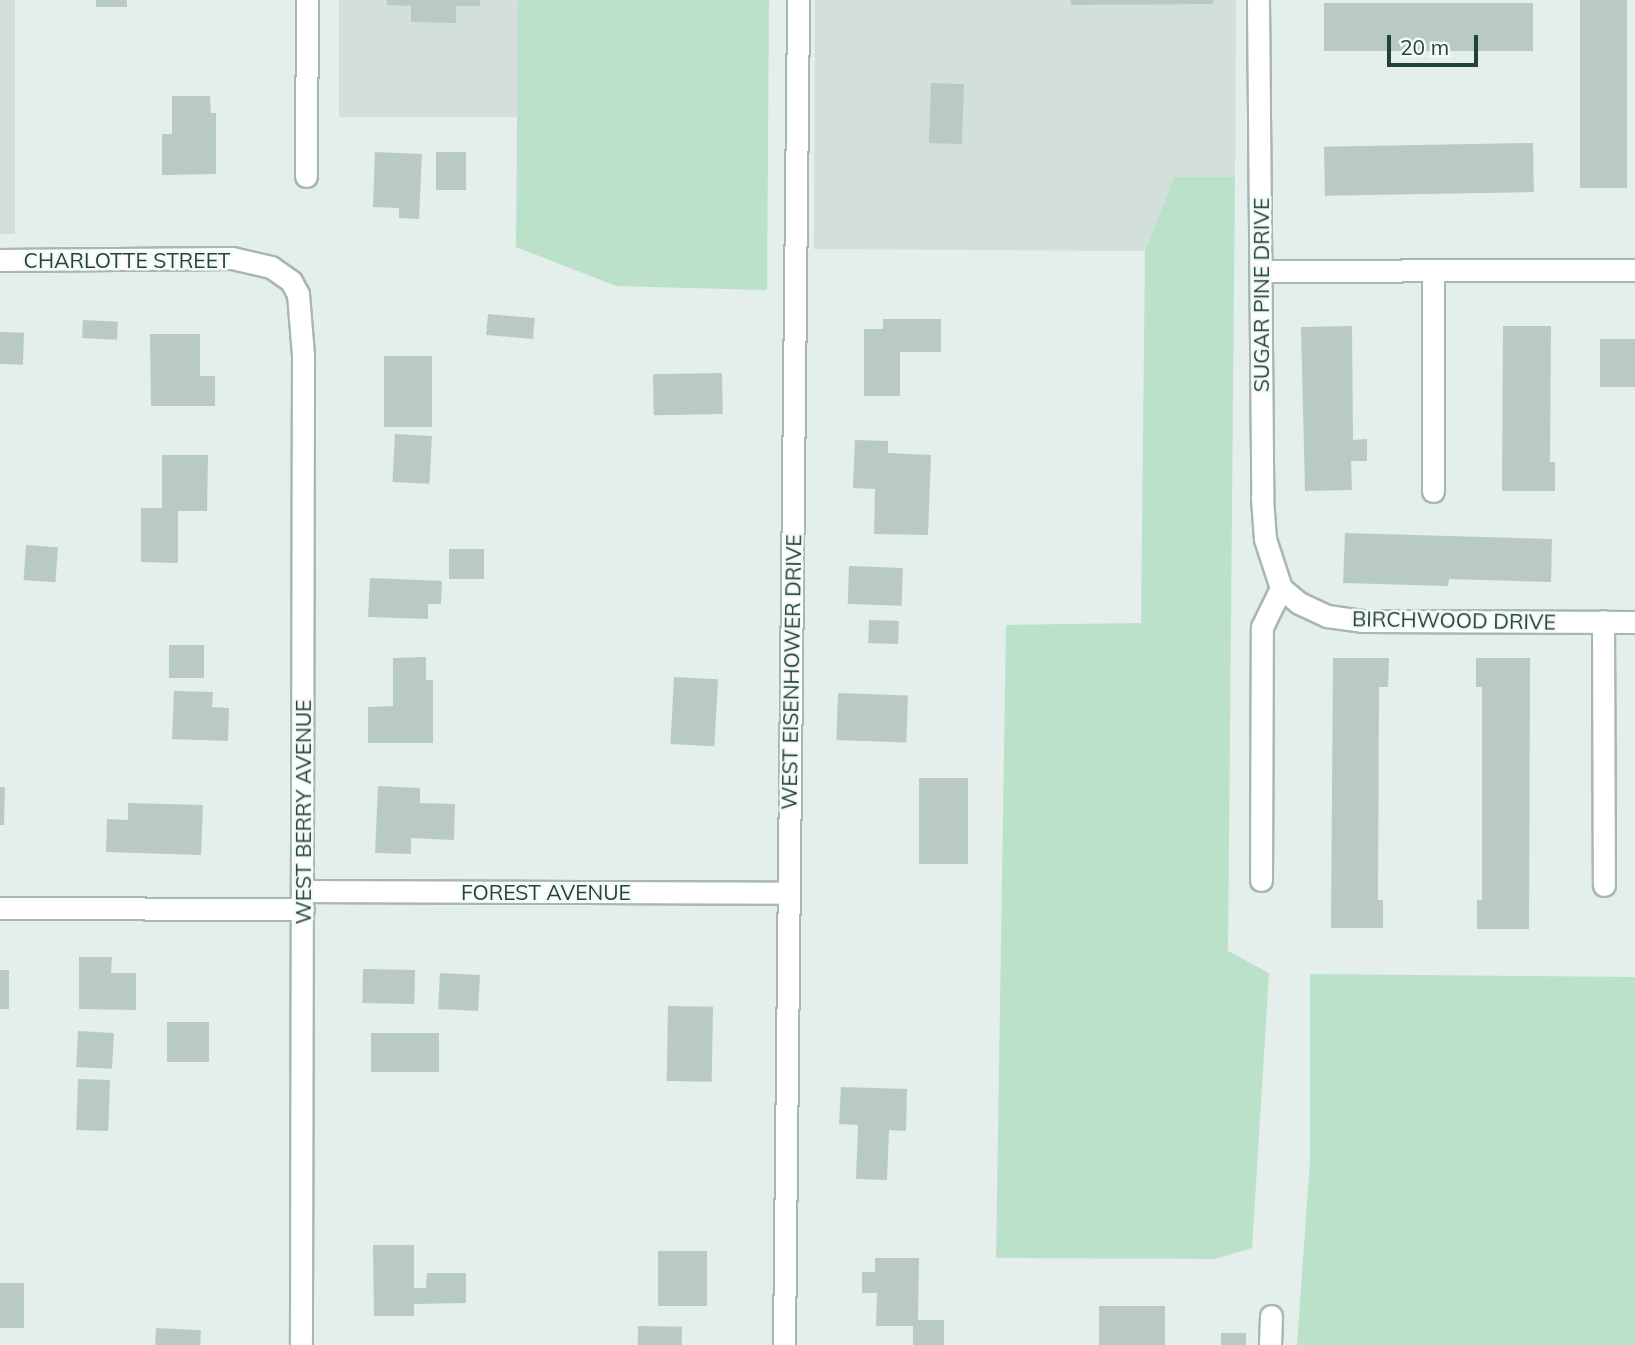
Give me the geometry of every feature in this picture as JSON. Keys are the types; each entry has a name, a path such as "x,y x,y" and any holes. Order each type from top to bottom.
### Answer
{"street":[{"path":"306,176 307,0"},
{"name":"WEST EISENHOWER DRIVE","path":"784,1345 798,0"},
{"name":"SUGAR PINE DRIVE","path":"1258,0 1265,539 1281,588"},
{"name":"CHARLOTTE STREET","path":"0,260 232,258 271,267 290,281"},
{"path":"1261,271 1635,270"},
{"path":"1433,271 1433,491"},
{"name":"WEST BERRY AVENUE","path":"290,281 303,319 300,1345"},
{"path":"1261,880 1262,627 1281,588"},
{"name":"BIRCHWOOD DRIVE","path":"1281,588 1299,603 1328,616 1362,621 1635,622"},
{"path":"1603,621 1604,885"},
{"name":"FOREST AVENUE","path":"0,908 303,900 789,893"},
{"path":"1270,1316 1270,1345"}],"shaded area":[{"path":"0,0 15,0 15,234 0,234"},
{"path":"339,0 518,0 518,117 339,117"},
{"path":"815,0 1236,0 1235,177 1174,177 1145,251 814,249"}],"green space":[{"path":"518,0 769,0 767,290 616,286 516,247"},
{"path":"1174,177 1235,177 1228,951 1269,973 1252,1248 1215,1259 996,1258 1006,625 1141,623 1145,251"},
{"path":"1310,974 1635,977 1635,1345 1297,1345 1310,1160"}],"building":[{"path":"96,0 127,0 127,7 96,7"},
{"path":"387,0 480,0 480,6 456,6 456,23 411,22 411,6 387,5"},
{"path":"1071,0 1213,0 1213,4 1071,5"},
{"path":"1580,0 1627,0 1627,188 1580,188"},
{"path":"1324,3 1533,3 1533,51 1324,51"},
{"path":"931,83 964,84 962,144 929,143"},
{"path":"172,96 210,96 211,113 216,113 216,174 162,175 162,134 172,134"},
{"path":"1533,143 1534,192 1325,196 1324,147"},
{"path":"375,152 422,154 419,219 399,218 399,208 373,207"},
{"path":"436,152 466,152 466,190 436,190"},
{"path":"488,314 535,318 533,339 486,335"},
{"path":"883,319 941,319 941,352 900,352 900,396 864,396 864,329 883,329"},
{"path":"83,320 118,322 117,340 82,338"},
{"path":"1352,326 1353,440 1367,439 1367,461 1351,461 1352,490 1305,491 1301,327"},
{"path":"1503,326 1551,326 1550,462 1555,462 1555,491 1502,491"},
{"path":"0,332 24,333 23,365 0,364"},
{"path":"150,334 200,334 200,376 215,376 215,406 151,406"},
{"path":"1600,339 1635,339 1635,387 1600,387"},
{"path":"384,356 432,356 432,427 384,427"},
{"path":"722,373 723,414 654,415 653,374"},
{"path":"395,434 432,436 429,484 392,482"},
{"path":"855,440 888,441 888,453 931,455 928,535 874,534 875,489 853,488"},
{"path":"162,455 208,455 207,511 178,511 178,563 141,562 141,508 162,508"},
{"path":"1345,533 1552,539 1551,582 1449,579 1448,586 1343,583"},
{"path":"26,545 58,547 55,582 24,580"},
{"path":"449,549 484,549 484,579 449,579"},
{"path":"849,566 903,568 902,606 848,604"},
{"path":"370,578 442,581 441,604 428,604 428,619 368,617"},
{"path":"869,620 899,621 898,644 868,643"},
{"path":"169,645 204,645 204,678 169,678"},
{"path":"426,657 426,680 433,680 433,743 368,743 368,707 393,706 393,658"},
{"path":"1333,658 1389,658 1388,687 1379,687 1378,900 1383,900 1383,928 1331,928"},
{"path":"1476,658 1530,658 1529,929 1477,929 1477,900 1482,900 1482,687 1476,687"},
{"path":"674,677 718,679 714,746 670,744"},
{"path":"174,691 213,692 212,707 229,708 228,741 172,739"},
{"path":"838,693 908,695 906,742 836,740"},
{"path":"919,778 968,778 968,864 919,864"},
{"path":"378,786 420,788 420,803 455,804 454,840 411,838 411,854 375,853"},
{"path":"0,787 5,787 4,825 0,825"},
{"path":"128,803 203,805 201,855 106,852 107,819 128,820"},
{"path":"79,957 112,957 111,973 136,973 136,1010 79,1009"},
{"path":"363,969 415,970 414,1004 362,1003"},
{"path":"0,970 9,970 9,1009 0,1009"},
{"path":"440,973 480,975 478,1011 438,1009"},
{"path":"668,1006 713,1007 712,1082 667,1081"},
{"path":"167,1022 209,1022 209,1062 167,1062"},
{"path":"78,1031 114,1033 112,1069 76,1067"},
{"path":"371,1033 439,1033 439,1072 371,1072"},
{"path":"78,1079 110,1080 108,1131 76,1130"},
{"path":"841,1087 907,1089 906,1131 889,1130 887,1180 856,1179 858,1125 839,1124"},
{"path":"373,1245 414,1245 414,1288 426,1288 427,1273 466,1273 466,1303 414,1304 414,1316 374,1316"},
{"path":"658,1251 707,1251 707,1306 658,1306"},
{"path":"875,1258 919,1258 918,1320 944,1320 944,1345 913,1345 913,1326 876,1326 877,1293 862,1293 862,1272 875,1272"},
{"path":"0,1283 24,1283 24,1328 0,1328"},
{"path":"1099,1306 1165,1306 1165,1345 1099,1345"},
{"path":"638,1326 682,1327 682,1345 638,1345"},
{"path":"156,1328 201,1330 200,1345 155,1345"},
{"path":"1221,1333 1246,1333 1246,1345 1221,1345"}]}
